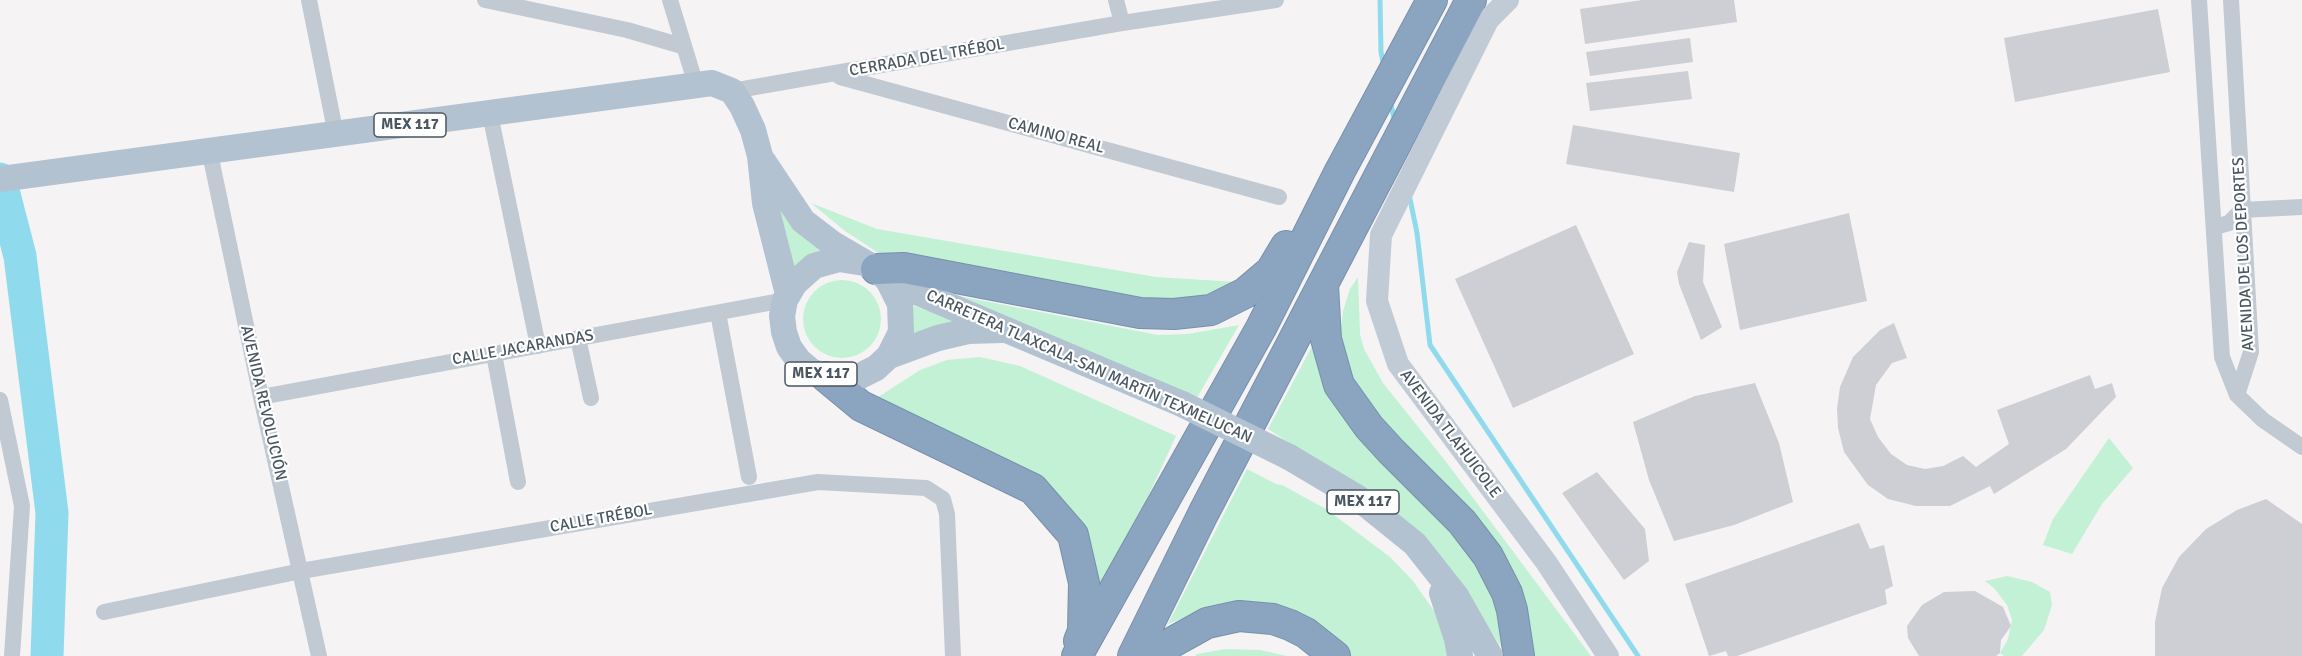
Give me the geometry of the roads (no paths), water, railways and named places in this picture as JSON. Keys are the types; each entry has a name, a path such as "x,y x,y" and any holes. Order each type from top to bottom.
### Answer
{"highway":[{"path":"1075,656 1261,328 1340,171 1432,0"},
{"path":"1133,656 1208,504 1471,0"},
{"path":"876,271 904,268 1140,313 1174,315 1211,310 1245,293 1271,271 1307,210 1340,171"},
{"path":"1323,282 1322,301 1326,339 1339,385 1370,427 1462,522 1488,556 1507,593 1519,656"},
{"path":"826,377 861,406 1033,489 1072,535 1075,544 1084,583 1083,631 1075,656"},
{"path":"1154,656 1180,637 1207,623 1239,616 1273,619 1290,625 1306,633 1335,656"}],"main road":[{"name":"AVENIDA TLAHUICOLE","path":"1508,0 1488,20 1381,235 1377,301 1398,364 1546,562 1608,656"},
{"name":"MEX 117","path":"8,178 209,149 336,135 712,83 732,91 753,130 760,156 765,203 787,297"},
{"name":"CARRETERA TLAXCALA-SAN MARTÍN TEXMELUCAN","path":"760,156 803,221 833,244 876,271 1182,404 1289,457 1358,498 1400,530 1428,560 1456,596 1490,656"},
{"name":"MEX 117","path":"876,271 839,260 814,266 799,278 787,297 782,316 789,347 799,361 826,377 843,379 860,376 876,368 889,356 938,338 968,331 1008,330"},
{"path":"876,271 900,304 902,318 896,344 889,356"},
{"name":"MEX 117","path":"1428,560 1445,599 1460,656"}],"street":[{"path":"309,0 336,135"},
{"path":"485,0 627,30 682,46"},
{"path":"670,0 682,46 696,85"},
{"path":"1116,0 1122,24"},
{"name":"CERRADA DEL TRÉBOL","path":"732,91 1257,1 1276,0"},
{"name":"AVENIDA DE LOS DEPORTES","path":"2199,0 2222,357 2237,395"},
{"name":"AVENIDA DE LOS DEPORTES","path":"2230,0 2251,352 2237,395"},
{"name":"CAMINO REAL","path":"834,75 1279,197"},
{"path":"489,114 538,346"},
{"name":"AVENIDA REVOLUCIÓN","path":"209,149 319,656"},
{"path":"2213,198 2232,200 2242,210"},
{"path":"2215,227 2229,223 2242,210 2302,207"},
{"name":"CALLE JACARANDAS","path":"261,397 718,313 787,297"},
{"path":"718,313 749,477"},
{"path":"578,338 591,398"},
{"path":"494,354 519,482"},
{"path":"2237,395 2264,420 2302,447"},
{"path":"0,400 22,506 12,656"},
{"name":"CALLE TRÉBOL","path":"104,612 301,571 818,482 926,488 943,499 947,514 953,656"}],"waterway":[{"path":"1380,0 1381,52 1384,67"},
{"path":"1390,100 1395,123"},
{"path":"0,179 20,256 52,513 47,656"},
{"path":"1409,194 1417,233 1430,345 1638,656"}]}
